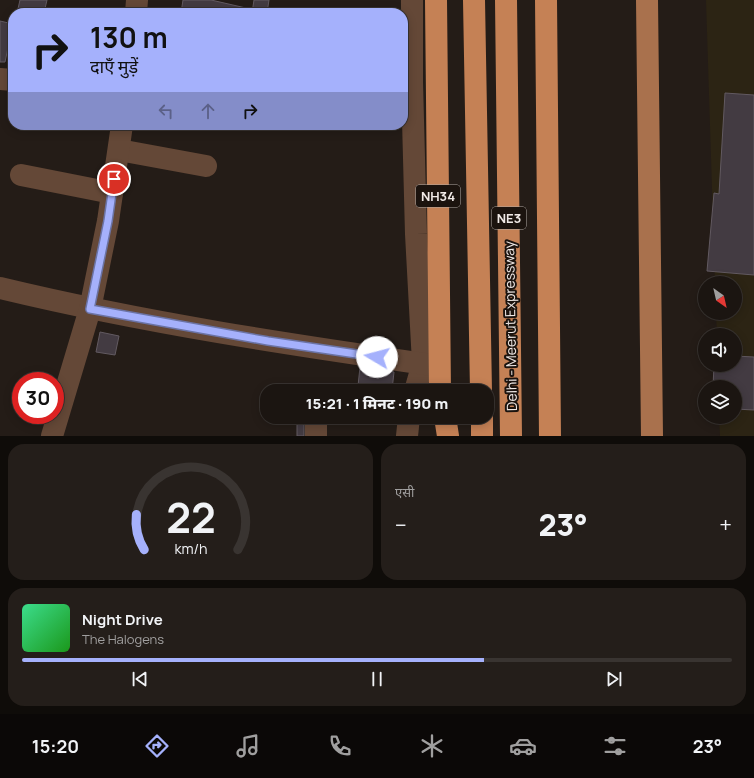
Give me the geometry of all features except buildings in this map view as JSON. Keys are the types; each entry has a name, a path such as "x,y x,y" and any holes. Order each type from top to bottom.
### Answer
{"highway":[{"name":"NH34","path":"436,0 431,364 438,384"},
{"name":"NE3","path":"474,0 482,384"},
{"name":"Delhi - Meerut Expressway","path":"506,0 511,436"},
{"path":"546,0 550,436"},
{"path":"446,424 448,436"},
{"path":"482,424 482,436"}],"main road":[{"path":"647,0 652,436"}],"street":[{"path":"412,0 412,82 416,241 431,364 419,384"},
{"path":"52,436 90,309 108,221 121,130"},
{"path":"119,150 206,166"},
{"path":"21,175 112,193"},
{"path":"0,288 90,309 268,341 431,364"},
{"path":"550,409 561,436"},
{"path":"316,424 316,436"},
{"path":"407,436 408,424"}],"shaded area":[{"path":"706,0 754,0 754,436 720,436 719,424 742,424 742,380 735,380 735,372 742,372 742,328 717,328 716,320 742,320 742,276 715,276"}],"route":[{"path":"114,179 108,221 90,309 268,341 377,357"}]}
